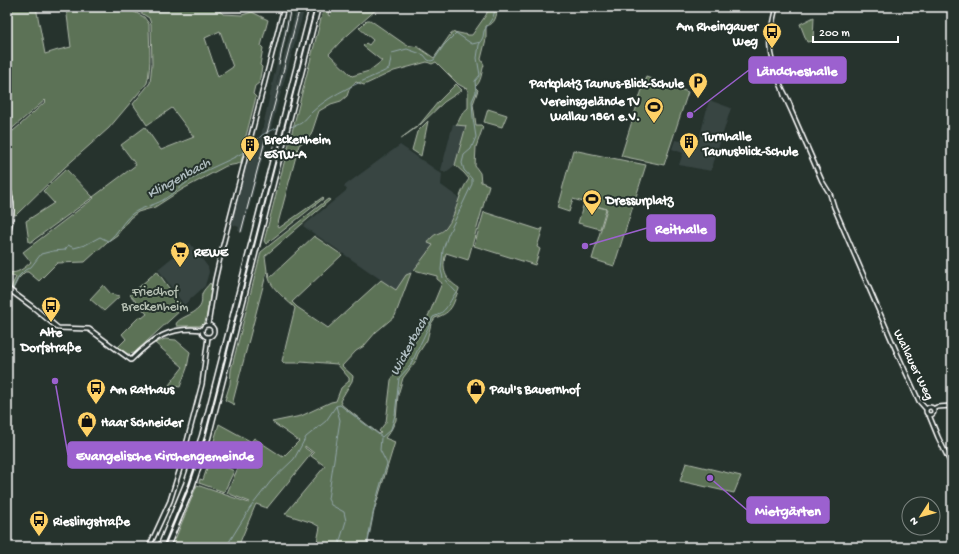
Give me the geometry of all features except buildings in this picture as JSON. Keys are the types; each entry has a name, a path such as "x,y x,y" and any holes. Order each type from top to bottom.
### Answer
{"highway":[{"path":"160,547 186,484 204,428 312,7"},
{"path":"167,547 192,487 208,438 318,7"}],"street":[{"path":"208,325 215,280 284,7"},
{"name":"Wallauer Weg","path":"776,7 770,35 769,50 773,67 822,182 828,191 836,213 886,328 919,401 926,409"},
{"path":"7,186 11,197 13,210 7,237"},
{"path":"10,290 57,328 89,329 131,360 155,340 174,331 188,329 202,330"},
{"path":"202,330 204,326 208,325"},
{"path":"208,325 212,326 214,332 212,336 208,337"},
{"path":"202,330 203,334 208,337"},
{"path":"149,547 162,521 177,482 202,384 208,337"},
{"path":"933,409 933,413 929,415 926,412 926,409 930,407 933,409 952,406"},
{"name":"Wallauer Weg","path":"929,415 940,443 952,466"}],"shaded area":[{"path":"289,7 293,7 275,89 297,7 305,7 243,232 238,231 239,227 231,224 249,152 257,154"},
{"path":"709,100 731,108 711,171 679,165 683,153 672,149 675,140 698,144"},
{"path":"453,124 466,126 455,165 445,173 441,170"},
{"path":"400,145 442,174 441,185 459,198 451,220 445,229 431,237 433,245 411,273 406,275 396,290 303,226 347,190 344,186"},
{"path":"190,243 208,267 209,272 205,286 184,305 158,269"}],"green space":[{"path":"7,7 36,7 45,54 71,47 66,7 125,7 144,17 149,24 150,61 147,83 109,128 64,168 16,215 14,214 12,192 7,182 7,136 46,101 45,100 7,133"},
{"path":"144,7 215,7 223,14 242,15 252,12 268,20 261,46 263,48 260,65 262,67 259,83 255,86 253,94 256,97 241,162 226,166 183,189 155,207 138,212 130,218 117,235 85,262 57,263 39,281 28,272 25,272 18,279 13,289 11,287 16,277 7,275 7,272 17,272 31,262 23,252 94,198 93,197 136,165 121,145 145,127 161,150 194,137 172,108 147,125 133,104 150,83 152,64 151,24 149,18 135,9","holes":["220,31 233,67 218,77 205,38"]},
{"path":"324,7 330,7 328,15 330,16 332,7 379,7 340,42 329,54 352,76 369,71 382,61 363,46 366,43 369,45 373,40 359,28 367,20 370,20 406,45 418,47 434,58 450,35 454,32 472,35 486,15 489,7 498,7 494,21 486,26 486,39 481,59 484,65 480,80 475,87 478,90 473,104 476,125 481,125 483,127 476,147 475,166 480,173 481,182 489,185 468,260 446,253 444,264 445,274 459,289 449,311 435,318 431,324 427,340 415,362 403,378 398,395 396,420 385,438 395,442 374,511 367,547 316,547 320,527 313,523 285,514 325,466 311,456 314,453 305,446 305,448 312,453 267,508 256,504 238,547 172,547 197,485 249,503 250,502 227,493 247,447 254,438 283,457 299,441 272,422 301,416 336,401 341,388 349,381 349,378 337,364 301,361 300,363 284,363 282,361 295,308 273,287 270,282 269,272 270,277 314,236 342,255 292,302 328,328 381,280 396,290 406,275 411,273 395,316 376,332 364,346 356,351 342,366 353,376 352,381 340,401 342,405 379,434 381,433 379,431 386,422 391,380 415,342 442,283 437,279 437,276 414,270 433,245 428,243 430,239 434,235 444,230 450,222 462,191 469,179 455,165 466,126 456,125 462,114 468,108 468,91 466,87 465,88 458,84 436,62 432,64 427,62 394,71 364,85 356,82 350,87 347,96 341,101 331,104 319,111 311,135 299,145 277,227 279,228 323,197 324,198 266,244 264,241"},
{"path":"814,17 813,41 807,42 800,24"},
{"name":"Vereinsgelände TV Wallau 1861 e.V.","path":"646,77 688,92 664,165 621,156"},
{"path":"456,84 462,90 444,102 420,125 400,139 420,124 438,102"},
{"path":"488,109 507,115 502,127 484,122"},
{"path":"428,121 421,156 412,150 417,132"},
{"path":"573,150 646,165 614,266 592,259 607,209 573,199 569,212 557,208"},
{"path":"66,169 93,197 29,242 26,221 54,203 43,191"},
{"path":"328,199 330,200 265,256 267,271 233,401 235,405 225,400 230,384 231,370 261,252"},
{"name":"Dressurplatz","path":"584,203 606,209 600,229 578,223"},
{"path":"484,212 540,230 543,228 537,247 540,249 535,265 474,246"},
{"name":"Friedhof Breckenheim","path":"157,271 183,308 134,353 128,354 118,347 126,339 122,334 140,316 142,318 147,314 130,295"},
{"path":"210,283 212,286 204,324 199,326 177,326 177,322 199,308 204,290"},
{"path":"103,285 111,294 120,296 104,311 90,299"},
{"path":"165,339 176,340 190,352 187,368 180,387 169,385 183,367 155,343"},
{"path":"219,424 250,441 245,447 240,458 213,444"},
{"path":"210,459 234,471 224,492 199,483 200,479 203,480"},
{"path":"686,463 741,476 734,493 680,481"}],"waterway":[{"name":"Wickerbach","path":"338,547 346,521 344,512 331,505 328,499 340,420 336,406 340,405 382,437 391,429 395,415 399,378 410,366 433,317 444,310 456,292 443,278 441,270 443,250 448,235 472,184 472,179 464,170 462,163 464,155 471,149 476,137 472,101 476,92 475,81 480,75 477,58 479,45 484,31 493,17 496,7"},
{"name":"Klingenbach","path":"289,127 300,124 320,105 338,93 389,69 392,53 407,49 424,55 431,61 434,60 444,45 456,33 472,44 481,42"},
{"name":"Klingenbach","path":"249,148 262,135 278,128"},
{"name":"Klingenbach","path":"12,290 19,276 31,267 41,254 65,250 68,245 74,248 85,245 100,237 108,241 129,217 136,212 163,200 195,177 247,150"},
{"name":"Klingenbach","path":"7,319 11,311 11,293"},
{"path":"226,547 250,508 271,481 294,459 306,437 326,421 336,406"},
{"path":"367,547 375,505 387,464 380,450 381,438"}],"railway":[{"path":"279,64 291,7"},
{"path":"241,232 300,7"}],"place":[{"name":"Am Rheingauer Weg","path":"772,49"},
{"name":"Parkplatz Taunus-Blick-Schule","path":"698,99"},
{"name":"Ländcheshalle","path":"690,115"},
{"name":"Vereinsgelände TV Wallau 1861 e.V.","path":"654,124"},
{"name":"Turnhalle Taunusblick-Schule","path":"689,159"},
{"name":"Breckenheim ESTW-A","path":"250,162"},
{"name":"Dressurplatz","path":"592,216"},
{"name":"Reithalle","path":"585,246"},
{"name":"REWE","path":"180,268"},
{"name":"Alte Dorfstraße","path":"51,323"},
{"name":"Evangelische Kirchengemeinde","path":"55,381"},
{"name":"Am Rathaus","path":"96,405"},
{"name":"Paul's Bauernhof","path":"476,405"},
{"name":"Haar Schneider","path":"87,438"},
{"name":"Mietgärten","path":"710,478"},
{"name":"Rieslingstraße","path":"39,537"}]}
